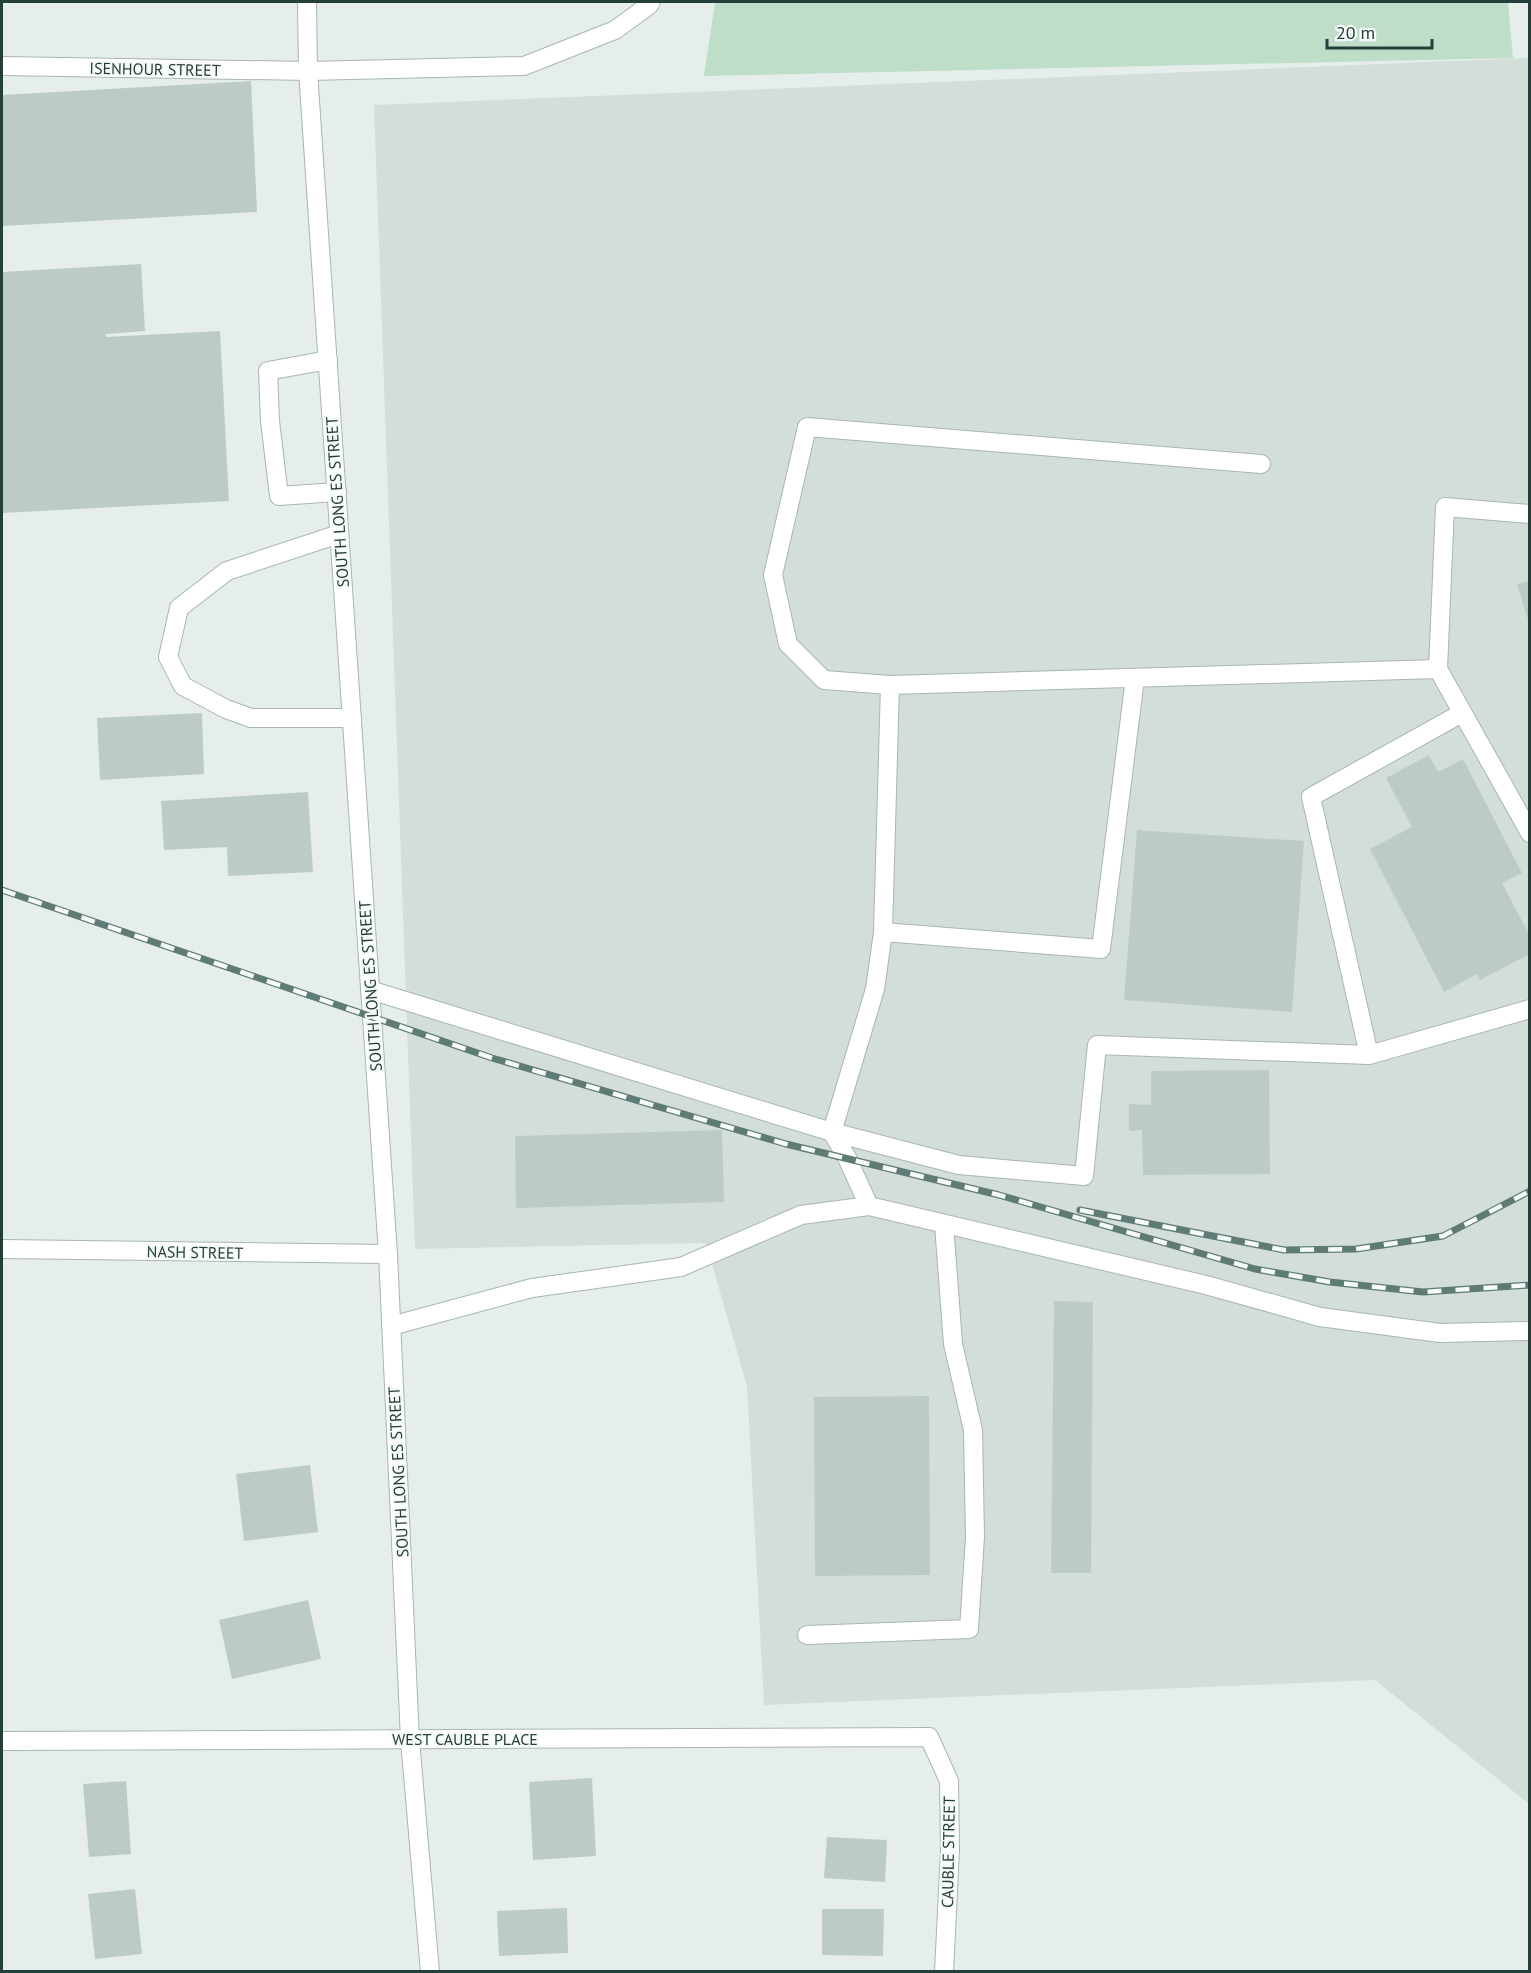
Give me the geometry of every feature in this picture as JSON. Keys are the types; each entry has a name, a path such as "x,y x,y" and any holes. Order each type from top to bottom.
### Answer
{"street":[{"name":"SOUTH LONG ES STREET","path":"307,2 308,71 388,1254 411,1740 430,1971"},
{"name":"ISENHOUR STREET","path":"2,66 308,71 524,66 615,30 651,2"},
{"path":"328,360 268,371 270,421 279,496 337,492"},
{"path":"1262,464 807,427 773,575 788,644 824,680 890,685 1438,669"},
{"path":"1530,514 1445,507 1438,669 1530,833"},
{"path":"339,534 227,570 179,608 168,657 183,686 226,709 251,717 352,718"},
{"path":"883,932 1101,949 1135,678"},
{"path":"869,1206 832,1132 875,989 883,932 890,685"},
{"path":"1369,1055 1311,797 1462,713"},
{"path":"370,990 832,1132 959,1165 1084,1176 1098,1045 1369,1055 1530,1009"},
{"path":"391,1326 532,1288 681,1267 801,1215 869,1206 1206,1286 1320,1317 1440,1333 1530,1331"},
{"path":"807,1635 969,1629 975,1537 973,1430 953,1344 944,1224"},
{"name":"NASH STREET","path":"2,1249 388,1254"},
{"name":"WEST CAUBLE PLACE","path":"2,1741 929,1737"},
{"name":"CAUBLE STREET","path":"929,1737 949,1781 951,1850 944,1971"}],"shaded area":[{"path":"1529,58 1529,1804 1375,1680 764,1705 747,1386 706,1243 415,1249 374,105"}],"green space":[{"path":"715,2 1508,2 1513,58 704,76"}],"building":[{"path":"251,81 257,212 2,226 2,95"},
{"path":"141,264 145,331 106,334 106,337 220,331 229,501 2,513 2,272"},
{"path":"1530,581 1530,623 1529,623 1517,584"},
{"path":"202,713 204,774 100,780 97,718"},
{"path":"1429,755 1438,772 1463,759 1522,873 1502,883 1530,936 1530,954 1480,980 1477,974 1444,992 1370,849 1412,827 1386,778"},
{"path":"308,792 313,872 228,876 227,847 164,850 161,801"},
{"path":"1137,830 1304,841 1292,1012 1124,1000"},
{"path":"1269,1070 1270,1174 1143,1175 1142,1130 1129,1131 1129,1104 1151,1105 1151,1071"},
{"path":"722,1130 724,1202 516,1208 515,1136"},
{"path":"1054,1301 1093,1302 1091,1573 1051,1573"},
{"path":"929,1396 930,1575 815,1576 814,1397"},
{"path":"310,1465 318,1532 244,1541 236,1474"},
{"path":"308,1600 321,1659 232,1679 219,1620"},
{"path":"592,1778 596,1856 533,1860 529,1782"},
{"path":"126,1781 131,1854 89,1857 83,1784"},
{"path":"827,1837 887,1840 885,1882 824,1878"},
{"path":"135,1889 142,1954 95,1959 88,1894"},
{"path":"567,1908 568,1953 499,1956 497,1911"},
{"path":"822,1909 884,1909 883,1956 822,1955"}],"railway":[{"path":"2,890 492,1058 786,1144 999,1195 1255,1269 1330,1282 1423,1292 1530,1285"},
{"path":"1080,1210 1284,1250 1356,1249 1443,1236 1530,1191"}]}
